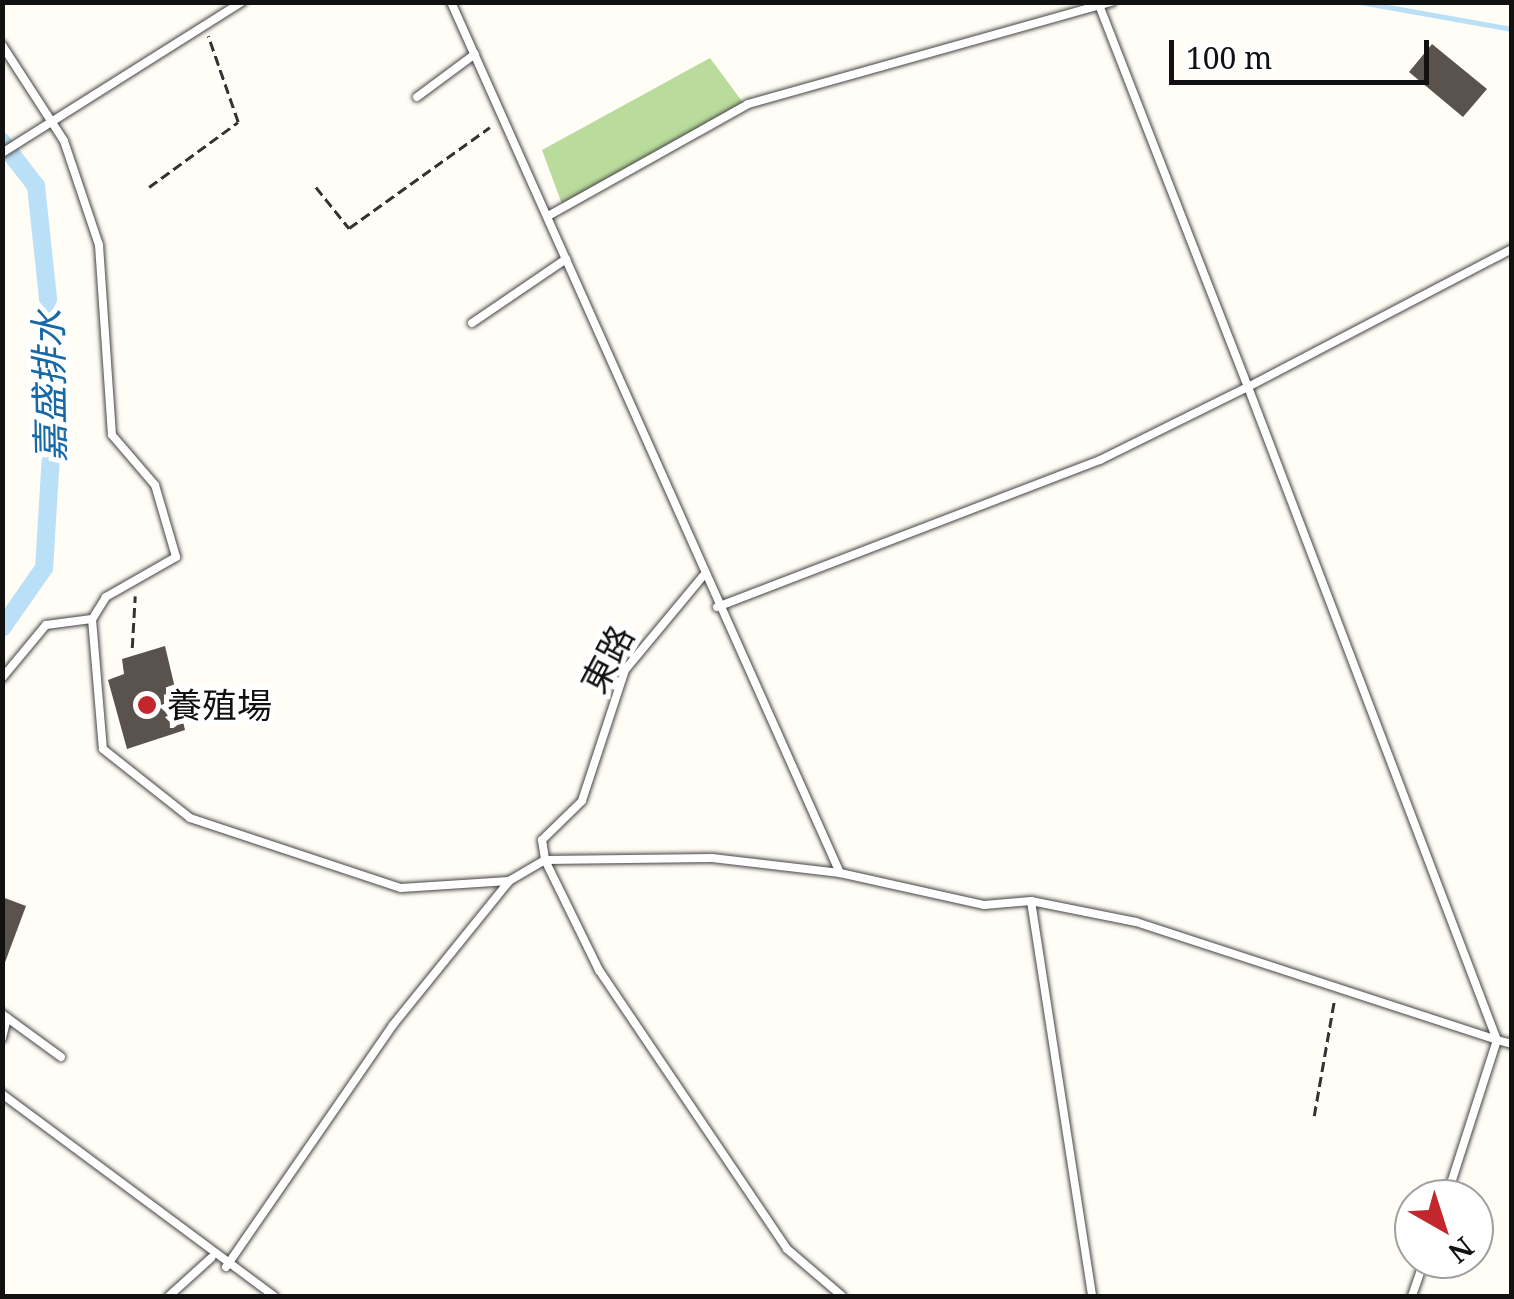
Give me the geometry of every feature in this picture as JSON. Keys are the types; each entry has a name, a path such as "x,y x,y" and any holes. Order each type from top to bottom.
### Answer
{"lane":[{"path":"2,153 206,30 242,2"},
{"path":"451,2 703,576 840,873"},
{"path":"548,216 748,104 1112,2"},
{"path":"1100,6 1498,1040 1453,1179"},
{"path":"2,45 54,125 99,245 112,435 155,485 176,556 106,597 92,619 102,749 190,818 401,888 509,881"},
{"path":"417,97 474,54"},
{"path":"718,607 1100,460 1512,249"},
{"path":"472,323 566,259"},
{"name":"東路","path":"545,860 542,840 582,801 625,670 703,576"},
{"path":"2,678 46,625 92,619"},
{"path":"226,1266 393,1025 509,881 545,860 712,858 840,873 984,905 1031,901 1136,922 1512,1044"},
{"path":"545,860 599,970 787,1249 842,1296"},
{"path":"1031,901 1092,1296"},
{"path":"2,1038 5,1016 61,1057"},
{"path":"2,1094 211,1258 274,1296"},
{"path":"169,1296 211,1258"}],"path":[{"path":"150,187 238,122 206,30"},
{"path":"316,187 349,228 504,118"},
{"path":"132,648 134,584"},
{"path":"1314,1116 1336,990"}],"green space":[{"path":"710,58 744,104 562,204 542,150"}],"building":[{"path":"1432,44 1487,89 1463,117 1409,72"},
{"name":"養殖場","path":"165,646 185,730 127,749 108,680 124,674 122,659"},
{"path":"2,897 26,906 4,965 2,964"}],"waterway":[{"path":"1360,2 1512,29"},
{"name":"嘉盛排水","path":"2,142 36,186 56,373 44,568 2,628"}],"place":[{"name":"養殖場","path":"147,705"}]}
